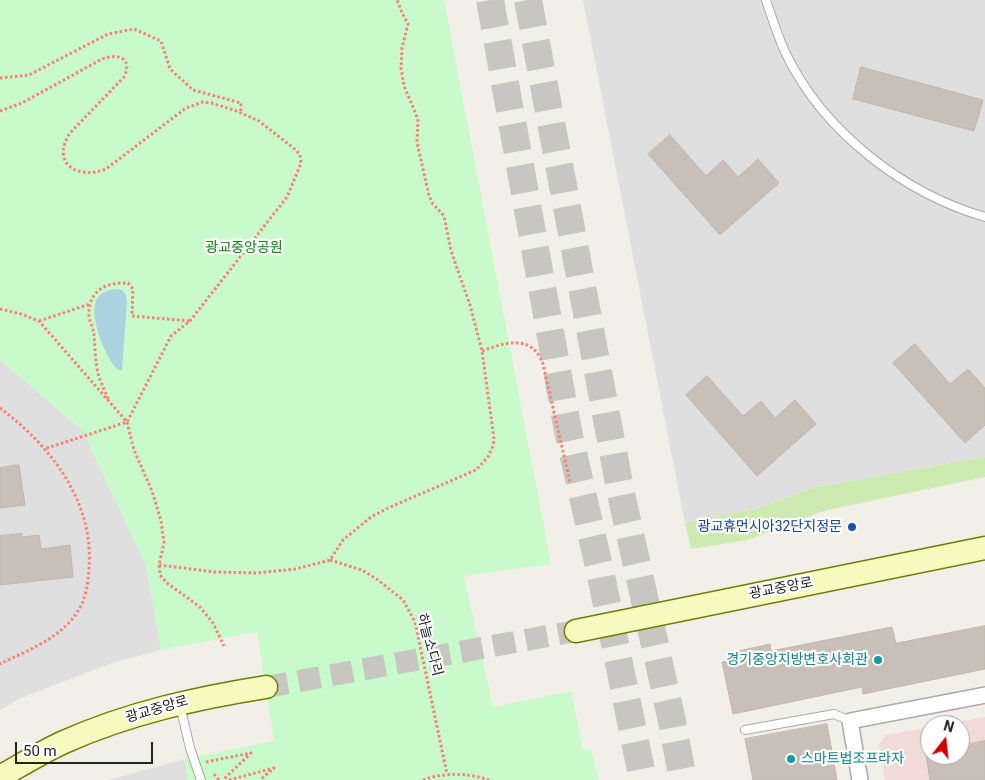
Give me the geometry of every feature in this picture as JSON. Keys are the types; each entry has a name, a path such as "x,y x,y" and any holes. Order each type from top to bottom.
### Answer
{"main road":[{"name":"광교중앙로","path":"576,631 985,548"},
{"name":"광교중앙로","path":"0,777 71,740 126,719 180,703 266,687"}],"street":[{"path":"860,780 850,722 985,695"}],"lane":[{"path":"766,0 786,54 804,85 844,133 860,148 919,189 966,212 985,217"},
{"path":"180,703 190,748 201,780"},
{"path":"745,730 834,714 850,722"}],"path":[{"path":"159,565 215,572 262,573 296,570 330,560 343,540 371,518 388,508 476,470 488,457 493,446 494,438 482,351 470,304 451,252 444,216 433,204 429,196 417,142 418,119 404,86 401,68 402,48 408,24 398,0"},
{"path":"0,78 29,75 108,34 134,29 161,41 170,70 193,90 241,103 242,114"},
{"path":"0,111 22,103 110,56 122,58 127,63 124,77 70,133 64,142 64,159 77,172 86,174 97,173 106,169 186,108 203,102 211,103 259,121 300,155 301,163 287,198 190,321 171,336 127,422 44,449"},
{"path":"110,401 98,373 93,331 89,316 93,294 100,288 117,283 128,283 133,289 132,316 190,321"},
{"path":"39,322 90,304"},
{"path":"0,308 39,322 127,422 134,450 152,491 161,521 164,543 159,565 160,575 167,583 200,608 213,622 224,646"},
{"path":"482,351 512,342 522,343 540,354 544,364 570,482"},
{"path":"0,408 44,449 62,472 75,494 83,514 89,536 90,553 86,597 76,615 48,639 0,664"},
{"name":"하늘소다리","path":"330,560 362,570 404,600 415,622 447,774"},
{"path":"190,748 203,763 252,753 223,780"},
{"path":"229,780 274,768 260,780"},
{"path":"423,780 447,774 476,776 489,780"}],"shaded area":[{"path":"583,0 985,0 985,457 812,488 760,508 685,523"},
{"path":"0,360 82,430 146,565 161,650 112,663 21,698 0,710"},
{"path":"985,717 985,780 885,780 879,745 886,735 920,729 920,765 970,765 970,720"},
{"path":"185,759 188,780 108,780"}],"green space":[{"name":"광교중앙공원","path":"0,0 444,0 551,564 464,576 493,707 571,691 583,750 591,749 599,780 188,780 185,759 274,741 257,632 161,650 146,565 82,430 0,360"},
{"path":"985,457 985,477 827,510 747,540 691,549 685,523 760,508 812,488"}],"water":[{"path":"114,289 122,290 126,295 127,302 122,370 118,370 108,356 96,326 95,306 97,299 104,293"}],"building":[{"path":"861,67 983,100 974,131 853,99"},
{"path":"670,135 706,176 723,160 738,177 758,159 779,183 720,235 648,154"},
{"path":"915,344 950,384 968,369 985,388 985,425 965,443 893,363"},
{"path":"707,376 743,416 761,401 775,418 795,400 816,424 757,476 686,395"},
{"path":"19,465 25,505 0,508 0,468"},
{"path":"22,534 22,537 39,535 41,549 70,545 73,577 0,585 0,536"},
{"path":"985,626 985,669 863,694 862,687 733,714 722,662 736,660 734,652 770,644 771,651 892,627 896,643"},
{"name":"스마트법조프라자","path":"827,724 837,780 753,780 745,739"},
{"path":"985,741 985,780 930,780 928,765 970,765 970,744"}],"tunnel":[{"path":"490,0 568,431 600,571 643,780"},
{"path":"528,0 621,494 672,721 683,780"},
{"path":"266,687 576,631"}],"place":[{"name":"광교휴먼시아32단지정문","path":"852,527"},
{"name":"경기중앙지방변호사회관","path":"878,660"},
{"name":"스마트법조프라자","path":"791,759"}]}
